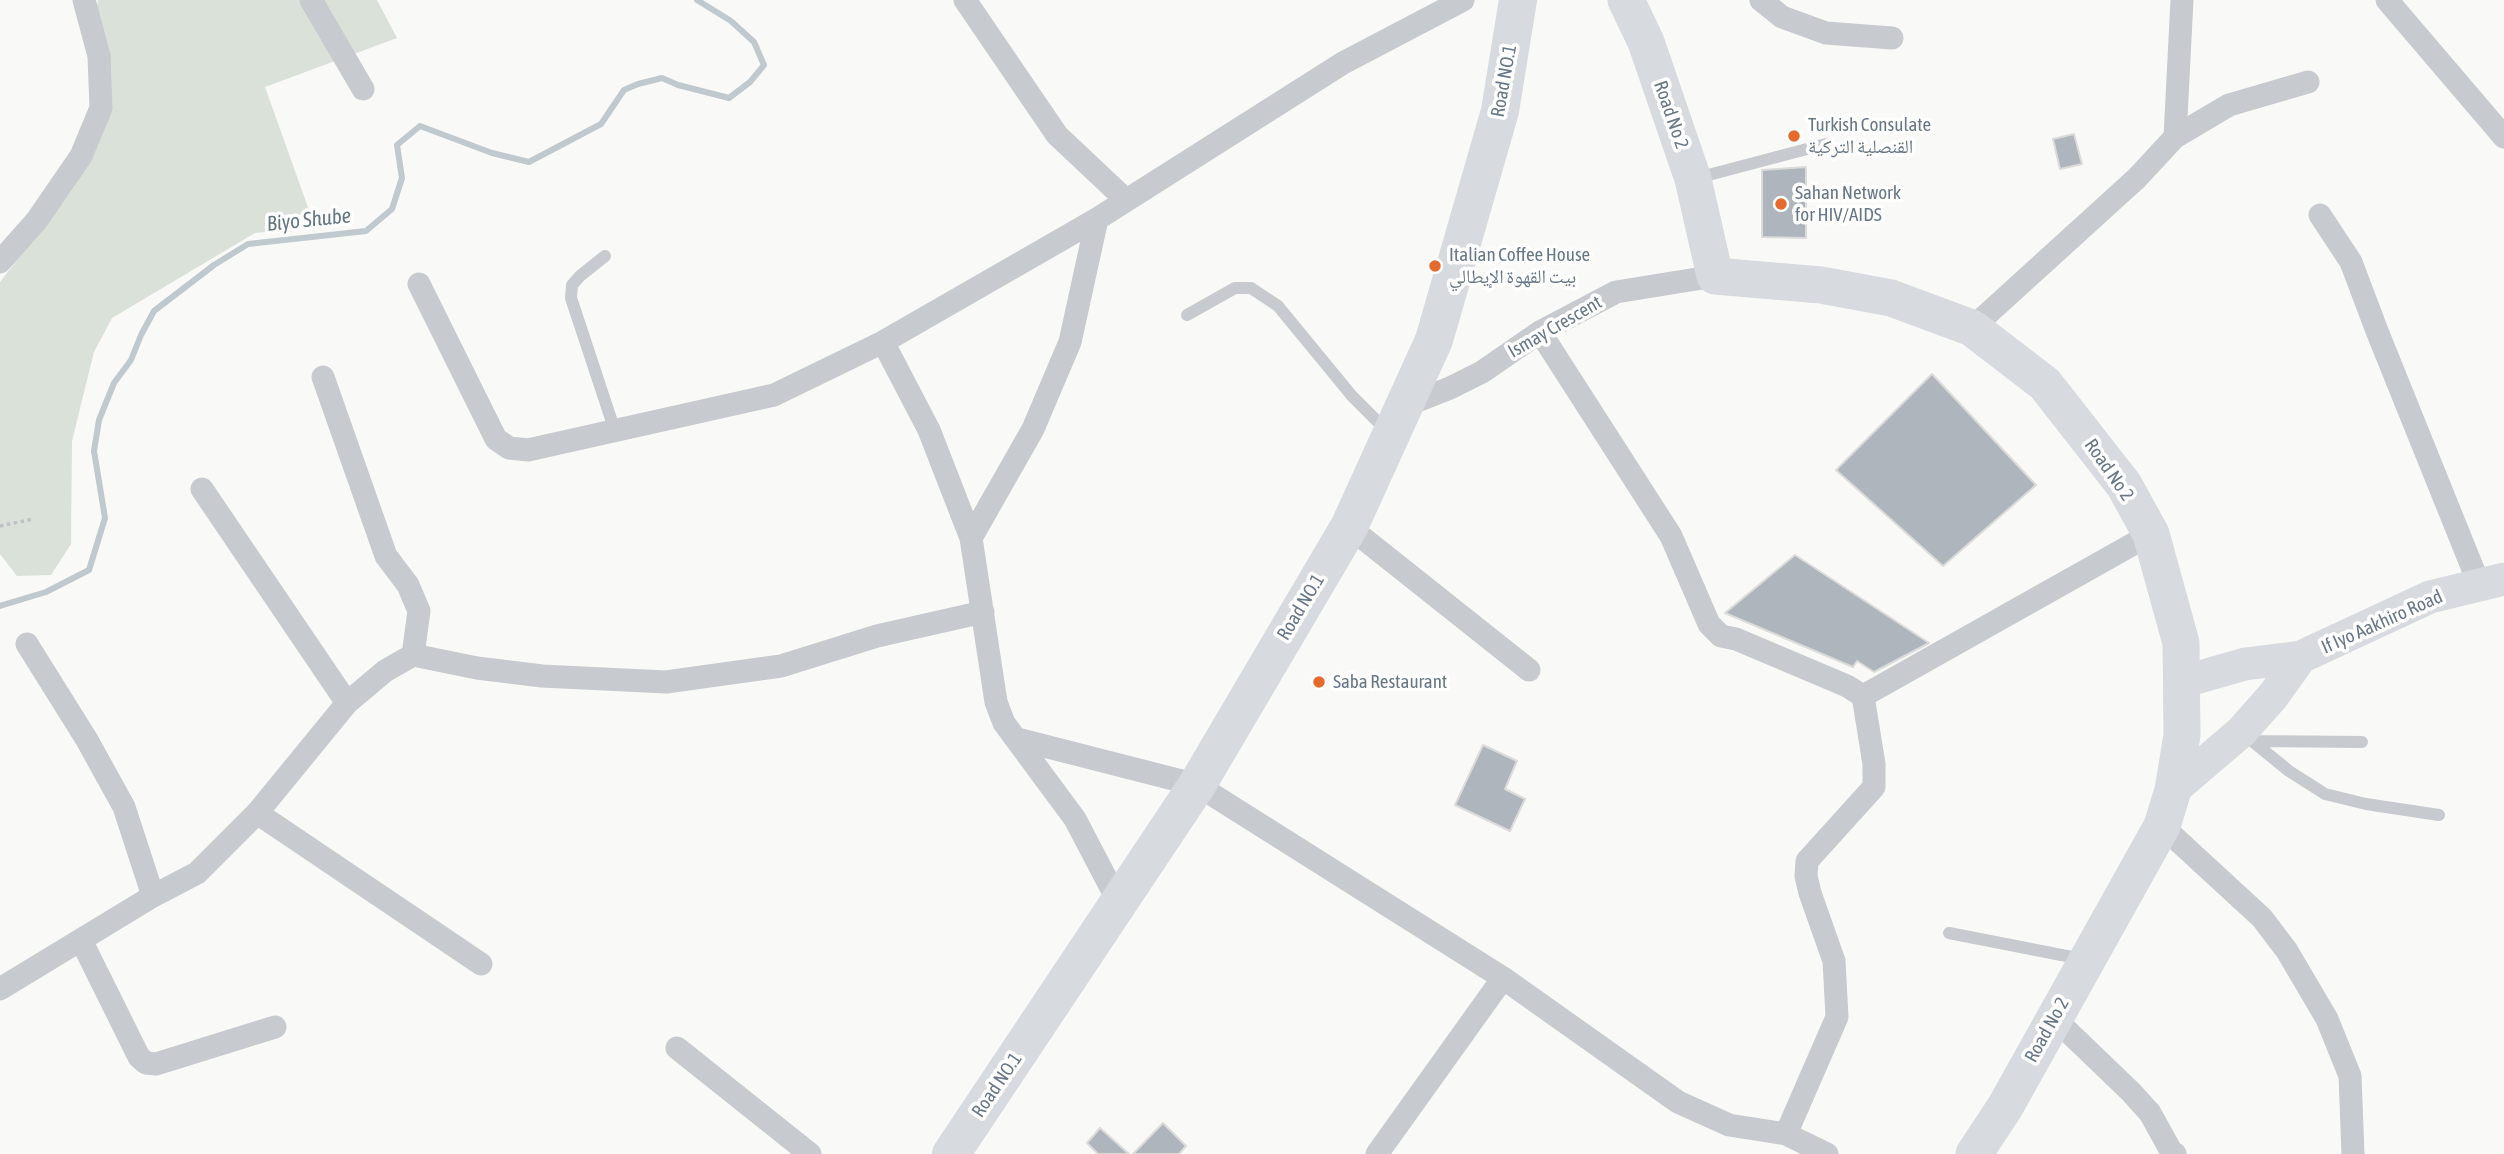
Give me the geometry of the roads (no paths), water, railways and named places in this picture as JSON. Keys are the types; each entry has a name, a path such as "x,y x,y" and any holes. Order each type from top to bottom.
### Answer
{"highway":[{"name":"Road NO.1","path":"951,1154 1196,785 1349,527 1434,340 1500,111 1518,0"}],"main road":[{"name":"Road No 2","path":"1626,0 1646,42 1693,179 1715,276 1821,285 1891,298 1972,328 2045,384 2124,485 2151,534 2181,643 2182,735 2173,790 2162,826 2005,1107 1974,1154"}],"street":[{"path":"0,262 37,220 81,156 101,108 99,56 84,0"},
{"path":"311,0 362,89"},
{"path":"965,0 1057,135 1126,200"},
{"path":"419,284 496,439 509,448 528,450 774,395 883,342 1097,219 1343,63 1463,0"},
{"path":"1762,0 1782,17 1826,33 1892,38"},
{"path":"2175,137 2182,0"},
{"path":"2387,0 2504,137"},
{"path":"1972,328 2137,178 2175,137 2229,104 2308,82"},
{"path":"2320,215 2351,262 2377,331 2492,582"},
{"path":"971,538 1033,429 1070,342 1097,219"},
{"name":"Ismay Crescent","path":"1397,421 1450,388 1482,372 1540,332 1616,292 1715,276"},
{"path":"1540,332 1671,536 1709,624 1721,636 1736,639 1835,681 1863,696"},
{"path":"883,342 929,430 971,538 996,702 1004,723 1075,819 1119,903"},
{"path":"324,377 386,556 408,584 419,611 413,655"},
{"path":"202,489 347,703"},
{"path":"1349,527 1529,670"},
{"path":"1863,696 2151,534"},
{"name":"If Iyo Aakhiro Road","path":"2301,657 2430,597 2492,582"},
{"path":"0,989 153,896 197,873 257,813 347,703 384,671 413,655 477,668 542,676 666,682 781,666 877,636 983,612"},
{"path":"27,644 88,740 124,807 153,896"},
{"path":"2182,682 2245,664 2301,657"},
{"path":"2173,790 2246,736 2301,657"},
{"path":"1786,1135 1837,1017 1834,961 1810,894 1806,876 1807,861 1874,788 1873,753 1863,696"},
{"path":"1017,739 1196,785 1503,978 1678,1102 1729,1125 1786,1135 1827,1154"},
{"path":"257,813 481,964"},
{"path":"2162,826 2262,918 2287,951 2327,1019 2350,1076 2353,1154"},
{"path":"81,940 139,1057 146,1063 156,1064 275,1027"},
{"path":"1386,1151 1503,978"},
{"path":"2054,1018 2131,1092 2150,1114 2175,1154"},
{"path":"677,1048 810,1154"}],"lane":[{"path":"1693,179 1826,144"},
{"path":"605,256 572,285 571,299 615,431"},
{"path":"1187,315 1235,288 1251,288 1278,306 1352,396 1397,421"},
{"path":"2246,736 2362,742"},
{"path":"2246,736 2288,771 2325,794 2366,804 2439,815"},
{"path":"1949,933 2085,960"}],"waterway":[{"name":"Biyo Shube","path":"0,606 46,592 89,570 105,518 94,451 99,420 114,383 131,360 154,311 214,265 248,244 366,231 392,209 402,178 397,145 420,126 492,153 529,162 601,124 624,90 638,84 662,78 678,85 729,98 750,82 764,65 754,42 731,21 697,0"}],"place":[{"name":"Turkish Consulate القنصلية التركية","path":"1794,136"},
{"name":"Sahan Network for HIV/AIDS","path":"1781,204"},
{"name":"Italian Coffee House بيت القهوة الإيطالي","path":"1435,266"},
{"name":"Saba Restaurant","path":"1319,682"}]}
